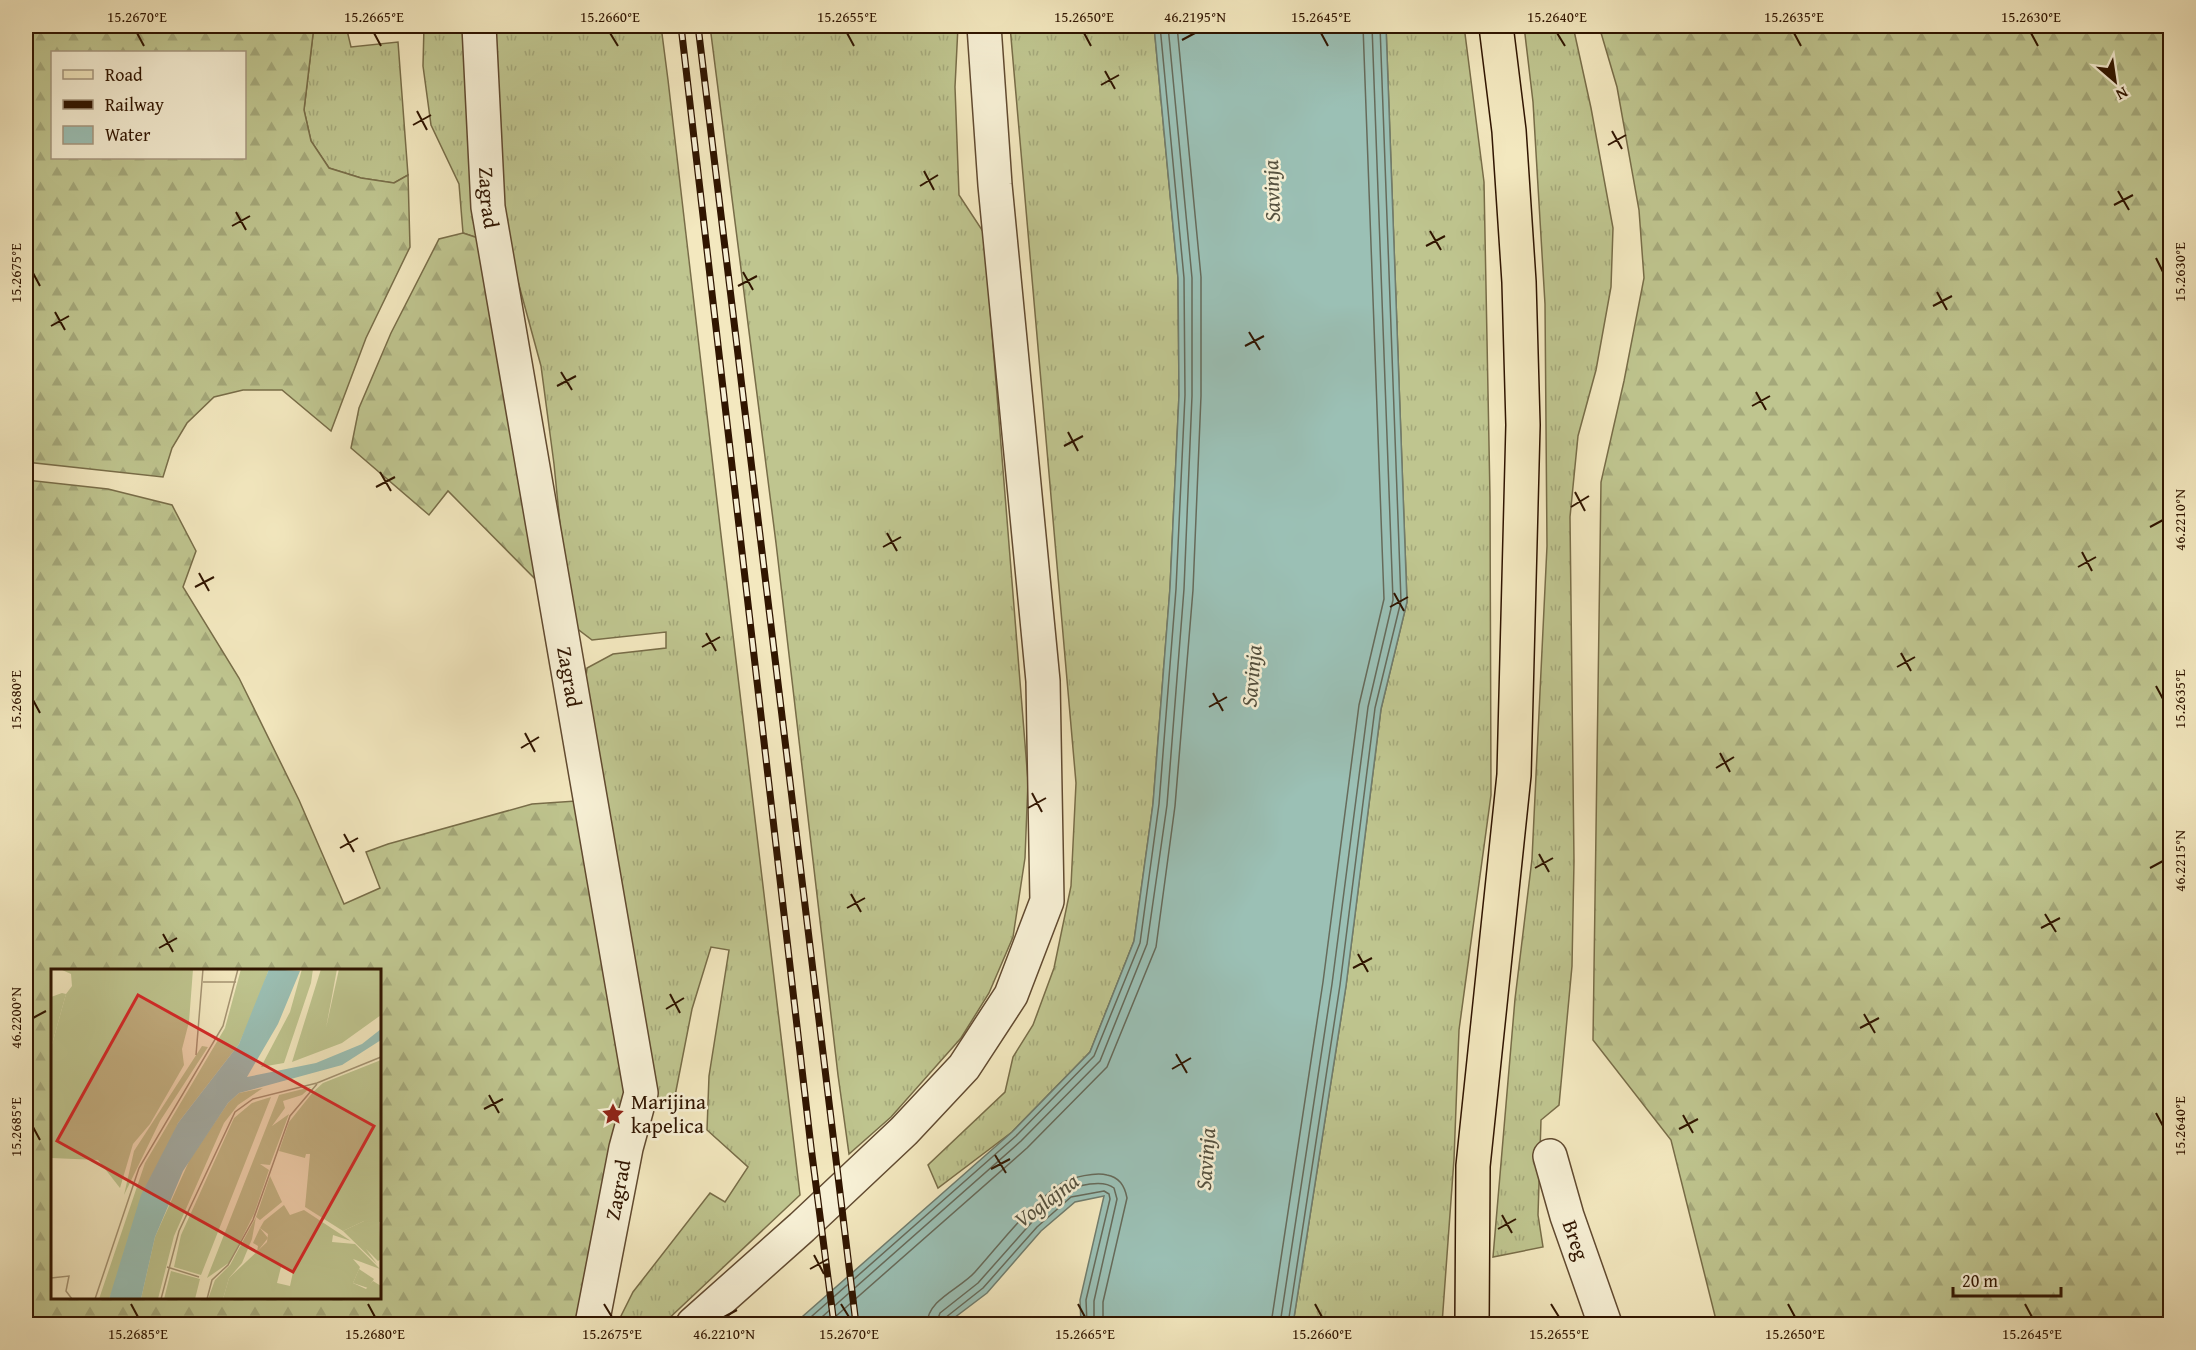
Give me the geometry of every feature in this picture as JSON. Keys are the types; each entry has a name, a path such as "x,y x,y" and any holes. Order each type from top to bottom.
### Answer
{"main road":[{"path":"1472,1324 1473,1166 1514,776 1523,424 1519,282 1511,166 1496,26"}],"street":[{"name":"Zagrad","path":"479,26 488,207 641,1093 626,1148 592,1324"},
{"path":"693,1324 802,1227 889,1145 964,1067 1011,994 1047,901 1043,681 995,185 984,26"},
{"name":"Breg","path":"1550,1156 1567,1216 1605,1324"}],"green space":[{"path":"26,26 314,26 304,110 311,141 329,168 361,178 394,183 408,175 410,247 366,338 331,431 282,390 243,390 214,397 187,423 172,448 163,477 26,462"},
{"path":"314,26 346,26 351,47 398,42 408,175 394,183 361,178 329,168 311,141 304,110"},
{"path":"424,26 469,26 478,238 463,233 459,184 431,125 423,66"},
{"path":"492,26 661,26 800,1195 663,1324 617,1324 633,1292 710,1193 725,1202 748,1167 707,1130 709,1076 729,950 711,947 692,1009 674,1101 655,1103 583,702 587,668 613,654 666,648 666,632 592,640 575,627 567,595 554,464 541,366 510,252 499,177"},
{"path":"710,26 958,26 955,87 959,195 984,233 1028,781 1025,858 1013,937 989,993 961,1038 891,1117 849,1154 776,543"},
{"path":"1010,26 1154,26 1178,278 1179,395 1170,588 1153,804 1134,941 1090,1052 1012,1132 938,1188 928,1165 1005,1092 1013,1057 1033,1025 1054,968 1071,886 1076,783"},
{"path":"1386,26 1464,26 1484,182 1490,497 1491,795 1459,1030 1454,1159 1442,1324 1293,1324 1346,986 1381,709 1407,602"},
{"path":"1524,26 1573,26 1613,228 1611,287 1596,370 1578,436 1570,517 1574,861 1572,966 1559,1105 1541,1120 1538,1215 1543,1247 1493,1257 1515,999 1532,859 1547,546 1545,304 1533,102"},
{"path":"1599,26 1825,26 1828,29 1833,26 2170,26 2170,1324 1717,1324 1671,1140 1593,1040 1601,482 1644,278 1639,210 1617,87"},
{"path":"463,233 478,238 543,587 448,491 429,515 351,448 359,408 391,333 439,239"},
{"path":"26,480 108,489 172,505 196,551 183,587 239,678 299,800 344,904 380,888 366,852 532,804 576,801 621,1047 626,1106 578,1324 26,1324"}],"water":[{"path":"1154,26 1386,26 1407,602 1381,709 1346,986 1293,1324 1081,1324 1080,1300 1104,1196 1075,1202 1041,1231 987,1293 946,1324 794,1324 1012,1132 1090,1052 1134,941 1153,804 1170,588 1179,395 1178,278"}],"railway":[{"path":"681,26 811,1147 834,1324"},
{"path":"698,26 856,1324"}],"place":[{"name":"Marijina kapelica","path":"613,1114"}],"water label":[{"name":"Savinja","path":"1271,191"},
{"name":"Savinja","path":"1251,676"},
{"name":"Savinja","path":"1205,1159"},
{"name":"Voglajna","path":"1046,1200"}]}
